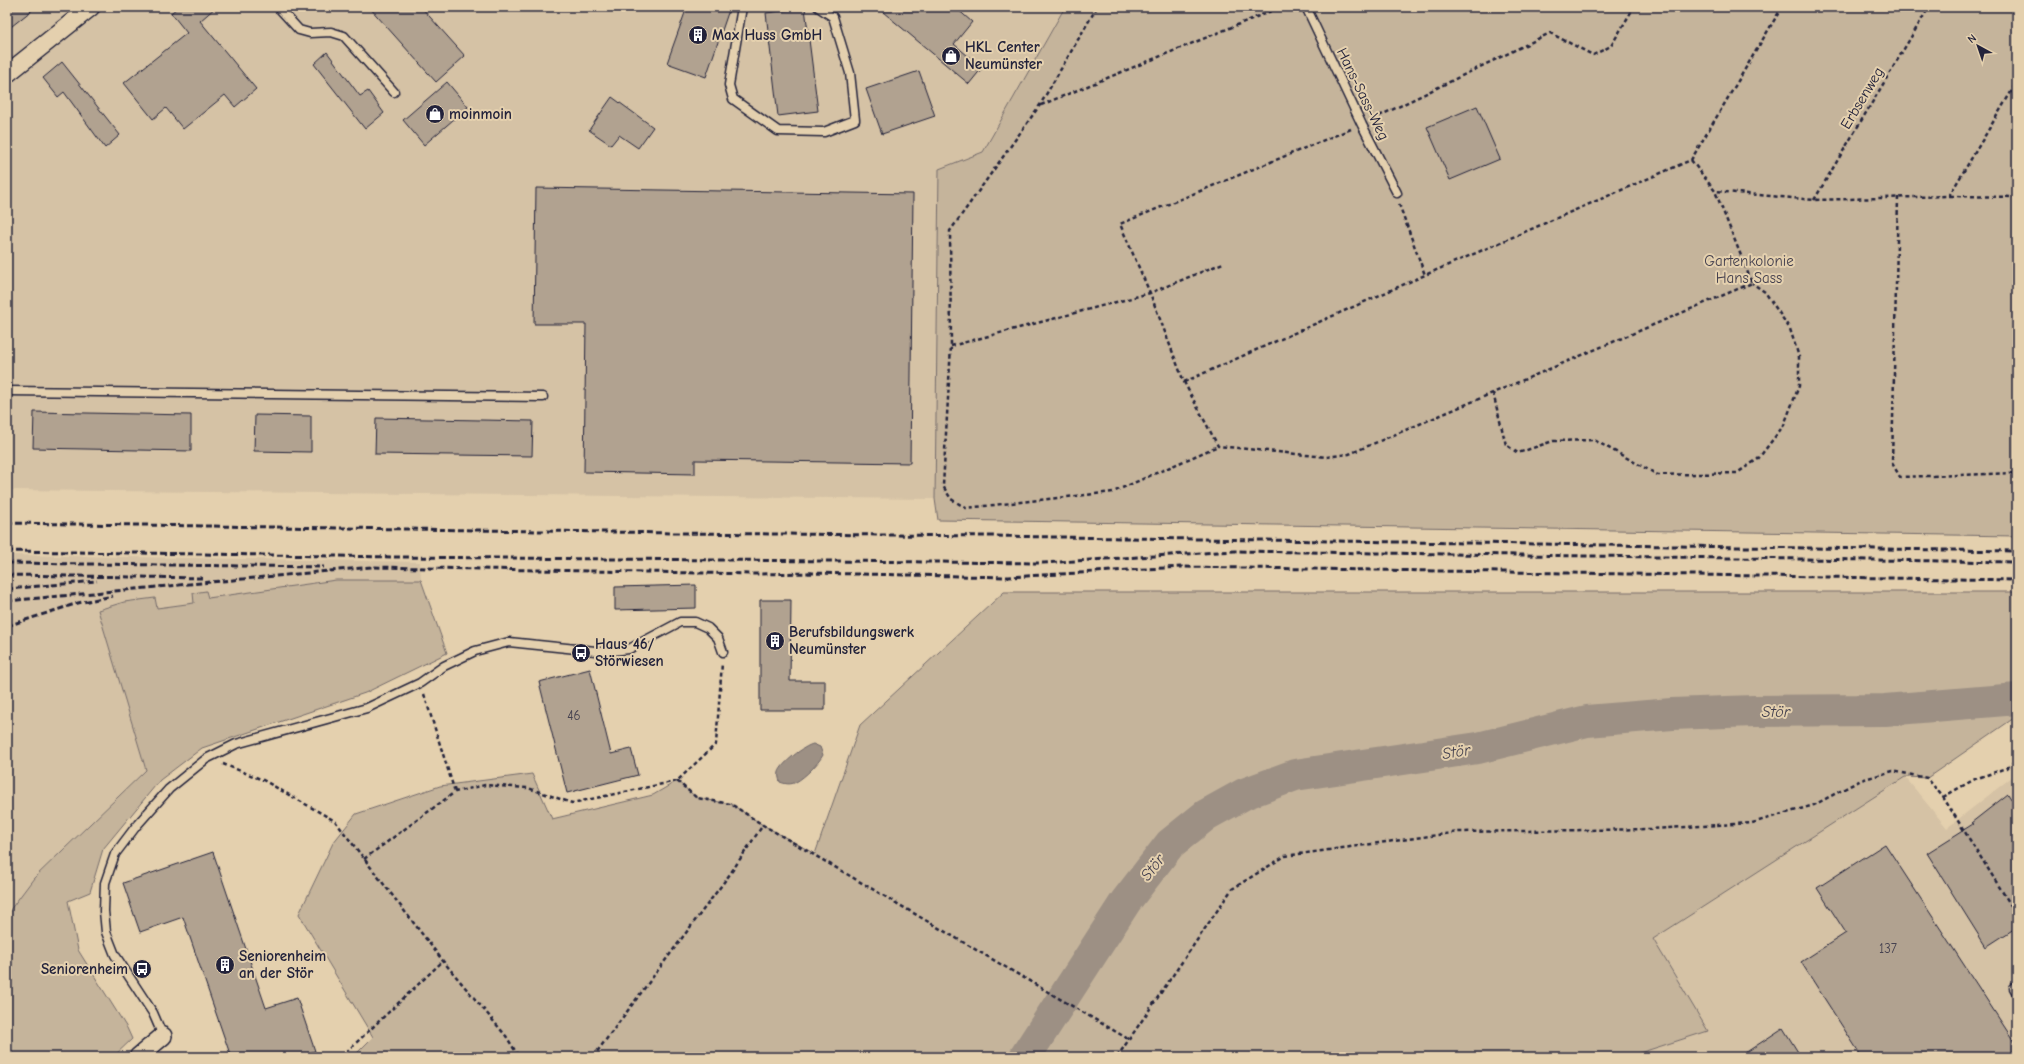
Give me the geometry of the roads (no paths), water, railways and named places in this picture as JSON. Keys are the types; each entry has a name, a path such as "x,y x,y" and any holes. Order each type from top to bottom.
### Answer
{"street":[{"path":"7,74 91,7"},
{"path":"138,1057 163,1036"}],"lane":[{"path":"278,7 299,30 310,33 331,32 344,36 394,92"},
{"path":"742,7 729,85 733,99 778,130 824,132 855,120 850,73 833,17 818,7"},
{"name":"Hans-Sass-Weg","path":"1306,7 1362,125 1397,193"},
{"path":"7,390 544,397"},
{"path":"163,1036 153,1013 115,955 106,932 104,911 105,883 115,854 136,825 169,789 206,759 236,744 367,708 420,683 444,666 469,654 509,642 605,652 629,649 680,622 695,622 708,628 718,638 723,652"}],"waterway":[{"name":"Stör","path":"1025,1057 1126,901 1170,844 1206,815 1244,794 1295,775 1478,748 1587,721 1672,714 1754,711 1885,710 2017,699"}],"railway":[{"path":"7,523 2017,551"},
{"path":"7,551 397,557 1043,563 1234,551 2017,562"},
{"path":"7,563 324,567"},
{"path":"7,601 372,567 755,574 812,573"},
{"path":"808,573 1009,577 1181,567 2017,580"},
{"path":"7,575 203,578"},
{"path":"7,589 97,581"},
{"path":"7,626 78,603 113,596"}],"place":[{"name":"Max Huss GmbH","path":"698,35"},
{"name":"HKL Center Neumünster","path":"951,56"},
{"name":"moinmoin","path":"435,114"},
{"name":"Berufsbildungswerk Neumünster","path":"775,641"},
{"name":"Haus 46/ Störwiesen","path":"581,653"},
{"name":"Seniorenheim an der Stör","path":"225,965"},
{"name":"Seniorenheim","path":"142,969"}],"park label":[{"name":"Gartenkolonie Hans Sass","path":"1749,270"}]}
